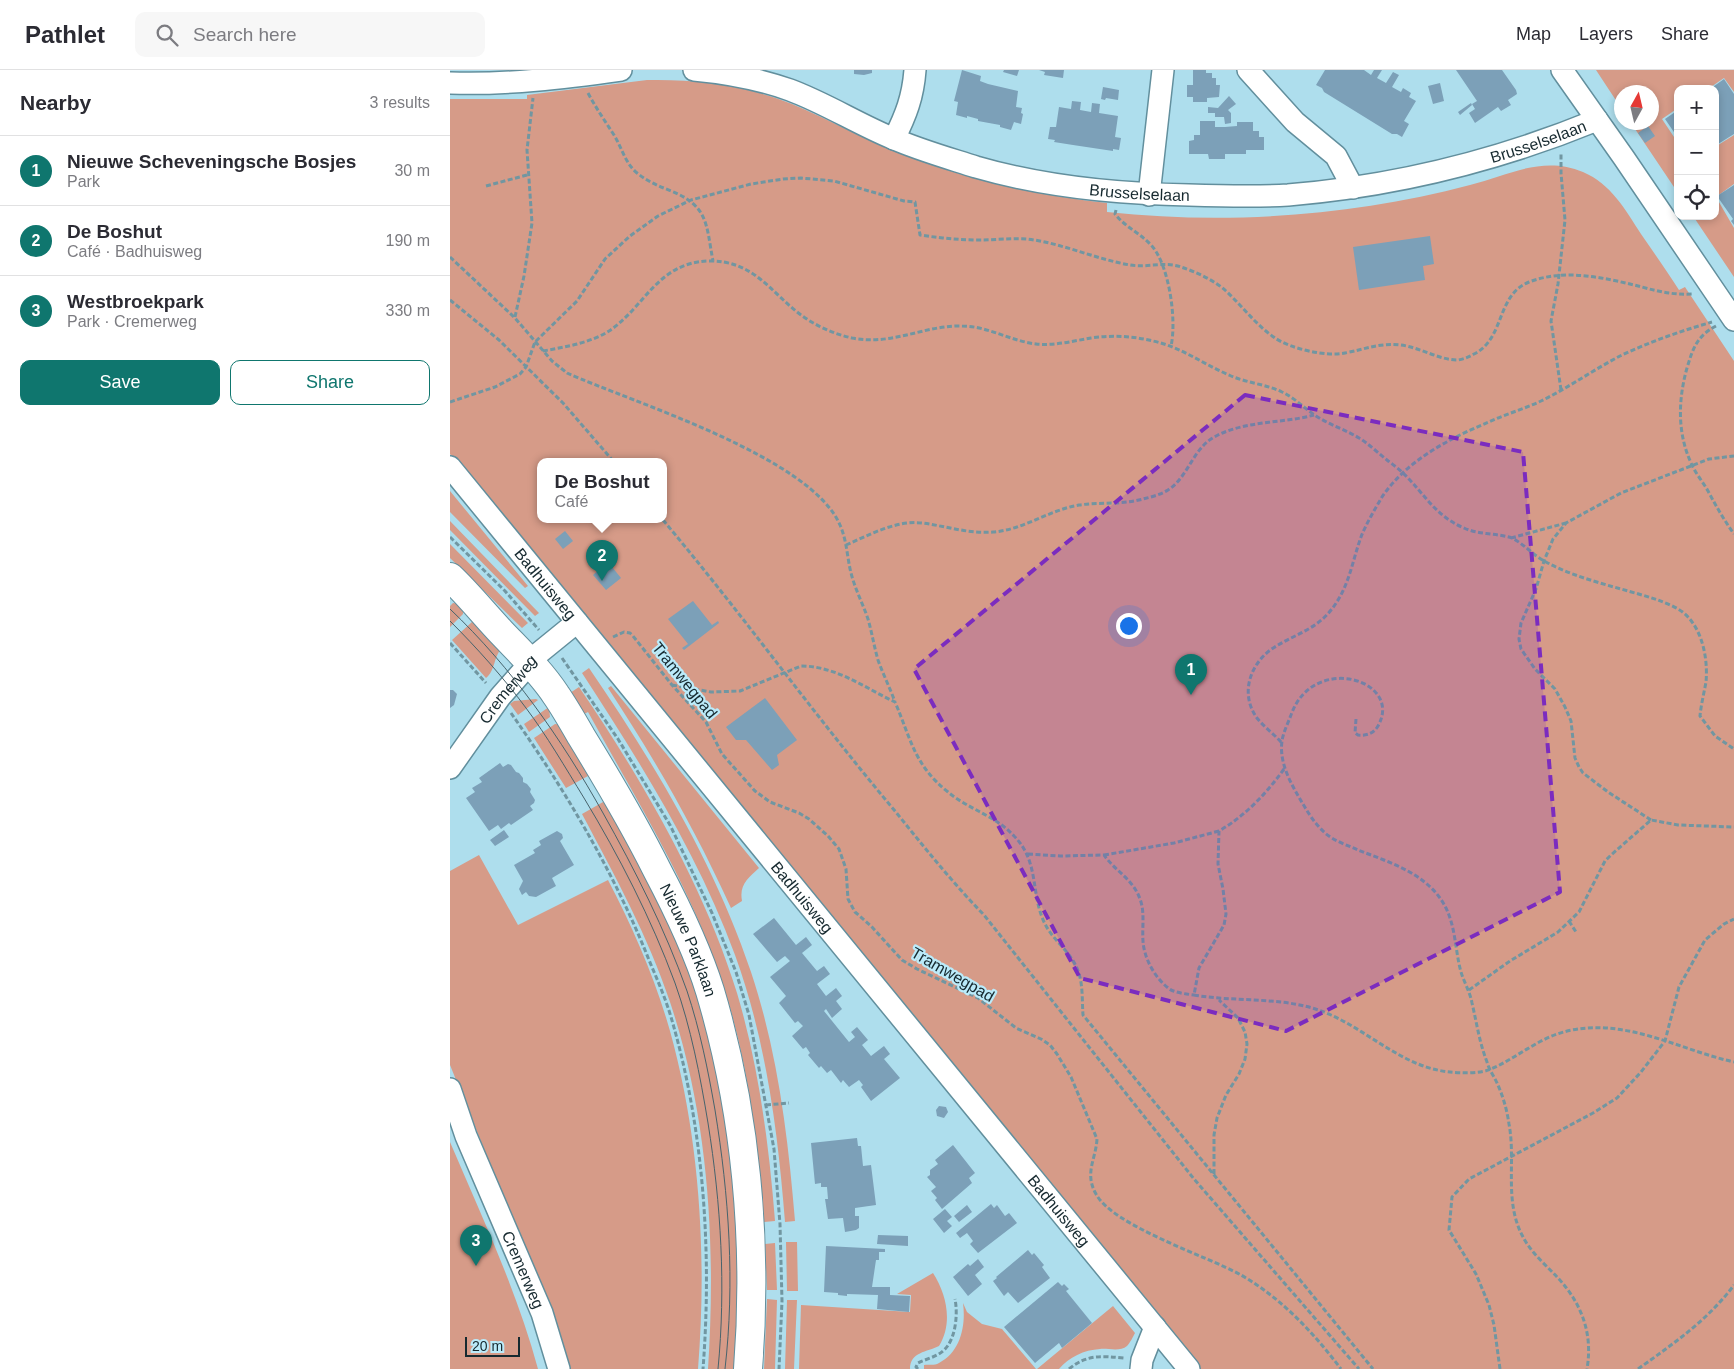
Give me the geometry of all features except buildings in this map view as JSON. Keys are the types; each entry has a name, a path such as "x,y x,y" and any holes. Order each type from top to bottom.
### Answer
{"main road":[{"name":"Nieuwe Parklaan","path":"450,577 529,661 556,694 614,790 670,896 709,988 728,1061 746,1177 752,1312 748,1369"}],"street":[{"path":"450,82 537,75 582,76 620,70"},
{"name":"Brusselselaan","path":"694,70 731,74 792,91 894,139 977,167 1050,184 1149,195 1287,195 1353,188 1434,174 1561,135 1597,120"},
{"path":"894,139 907,113 914,90 915,70"},
{"path":"1149,195 1163,70"},
{"path":"1248,70 1295,122 1336,156 1353,188"},
{"path":"1562,70 1733,318"},
{"name":"Badhuisweg","path":"450,467 1189,1369"},
{"name":"Cremerweg","path":"450,768 500,696 523,671 529,661 577,622"},
{"name":"Cremerweg","path":"450,1089 466,1136 542,1313 559,1369"},
{"path":"1141,1364 1154,1327"}],"path":[{"path":"515,318 532,223 526,150 537,75"},
{"path":"582,76 598,113 618,142 627,164 654,184 691,200 697,207 705,221 713,261"},
{"path":"1561,135 1561,173 1565,220 1559,275 1551,321 1561,390"},
{"path":"486,186 527,176"},
{"path":"450,402 495,387 520,374 526,367 535,342 577,301 605,259 630,236 658,216 691,200 751,184 783,179 834,181 904,202 915,202 920,235 944,239 1026,239 1071,248 1129,265 1142,267 1161,264 1180,266 1214,283 1225,291 1247,314 1277,339 1292,345 1331,354 1343,354 1373,346 1398,345 1458,360 1477,353 1488,343 1497,329 1508,298 1516,290 1528,282 1559,275 1601,278 1671,294 1715,293"},
{"path":"1117,192 1115,214 1123,224 1144,238 1152,246 1168,280 1173,336 1171,346"},
{"path":"450,257 515,318 552,361 567,373 682,419 751,451 782,468 813,492 832,510 846,545 851,573 867,617 878,659 912,749 928,773 948,793 1005,827 1015,836 1028,854 1032,866 1039,908 1046,925 1075,962 1080,975 1083,1015 1373,1369"},
{"path":"543,351 590,340 601,335 622,320 648,291 666,275 692,264 713,261 733,264 752,272 799,314 833,332 856,339 899,338 940,328 964,326 999,333 1033,344 1118,336 1152,340 1171,346 1230,376 1284,392 1314,414 1360,439 1403,472 1431,505 1456,524 1466,530 1482,534 1511,538 1566,523 1621,493 1709,459 1734,456"},
{"path":"450,300 499,340 563,404 610,458"},
{"path":"1281,742 1257,718 1250,704 1248,688 1251,675 1260,660 1269,651 1314,626 1332,610 1345,588 1364,529 1382,497 1403,472 1446,442 1488,422 1541,401 1622,355 1661,339 1733,318"},
{"path":"1733,318 1707,331 1693,346 1681,395 1680,417 1682,442 1692,466 1734,534"},
{"path":"846,545 876,532 903,524 920,523 968,532 993,532 1013,529 1060,510 1079,505 1140,500 1169,489 1177,482 1202,447 1217,436 1247,426 1294,420 1314,414"},
{"path":"665,523 736,610 856,765 949,877 984,914 1018,955 1194,1179 1359,1369"},
{"path":"1566,523 1554,539 1544,562 1536,590 1521,623 1519,639 1521,649 1535,669 1555,689 1565,707 1571,721 1575,758 1582,773 1651,820 1678,825 1734,827"},
{"path":"1511,538 1544,562 1601,583 1662,602 1685,613 1698,631 1704,652 1706,682 1700,716 1715,736 1734,749"},
{"name":"Tramwegpad","path":"597,646 616,635 624,632 630,633 672,685 706,722 722,754 754,791 770,802 799,813 809,819 828,836 838,848 846,869 848,899 855,912 871,926 902,960 978,998 1016,1028 1050,1045 1071,1077 1096,1139 1096,1149 1090,1166 1090,1180 1096,1195 1105,1205 1135,1225 1224,1266 1260,1287 1301,1321 1341,1369"},
{"path":"450,643 500,696 561,789 629,912 670,1016 685,1074 699,1161 706,1272 703,1369"},
{"path":"672,685 712,692 740,691 801,666 821,667 853,680 895,702"},
{"path":"1356,719 1355,732 1358,735 1370,734 1376,730 1383,713 1380,700 1375,692 1364,683 1344,677 1319,682 1295,704 1281,742 1284,769 1308,814 1327,834 1343,844 1425,880 1435,890 1446,908 1455,930 1461,972 1468,990 1478,1038 1490,1070 1502,1094 1510,1127 1511,1193 1517,1223 1522,1236 1533,1252 1567,1289 1578,1305 1589,1336 1587,1369"},
{"path":"1028,854 1060,856 1104,855 1181,841 1219,831 1231,824 1256,803 1272,786 1284,769"},
{"path":"1468,990 1510,961 1558,932 1579,912 1605,861 1651,820"},
{"path":"1194,995 1198,968 1224,925 1226,914 1218,864 1219,831"},
{"path":"1104,855 1111,865 1130,880 1140,900 1143,914 1143,942 1147,958 1157,976 1172,990 1218,999 1270,1000 1331,1014 1411,1061 1430,1069 1450,1072 1490,1070 1540,1042 1572,1030 1595,1028 1615,1029 1665,1040 1734,1062"},
{"path":"1500,1369 1494,1325 1489,1305 1476,1274 1449,1230 1452,1197 1469,1179 1593,1114 1617,1098 1641,1072 1665,1040 1679,987 1705,940 1724,924 1734,919"},
{"path":"1568,921 1576,932"},
{"path":"1214,1175 1214,1135 1217,1118 1226,1095 1239,1074 1245,1059 1247,1044 1245,1032 1238,1018 1218,999"},
{"path":"766,1105 789,1103"},
{"path":"1638,1369 1691,1330 1715,1308 1734,1285"},
{"path":"918,1369 916,1367 918,1362 945,1350 952,1338 958,1313 955,1299"},
{"path":"1069,1369 1075,1364 1095,1356 1141,1364"}],"highlighted area":[{"path":"1245,395 1523,452 1560,892 1286,1031 1080,978 914,669"}],"shaded area":[{"path":"1596,70 1734,70 1734,92 1724,78 1714,85 1674,85 1674,111 1662,119 1674,137 1674,187 1636,130 1659,130 1659,85 1614,85 1614,97"},
{"path":"647,80 720,84 774,97 888,148 977,179 1055,196 1107,203 1107,212 1153,216 1244,217 1335,211 1426,196 1526,168 1554,165 1583,172 1602,183 1609,190 1623,207 1679,290 1685,287 1734,361 1734,1369 1200,1369 450,454 450,99 527,99 527,95"},
{"path":"1734,135 1734,184 1719,195 1719,175 1719,144"},
{"path":"1719,202 1734,228 1734,277 1696,220 1719,220"},
{"path":"450,491 528,586 525,588 450,512"},
{"path":"450,521 539,613 535,616 450,530"},
{"path":"450,544 528,623 522,628 450,558"},
{"path":"453,603 463,606 463,614 450,627 450,606"},
{"path":"472,622 480,622 503,647 486,678 452,640"},
{"path":"589,668 637,740 680,814 701,853 736,931 751,972 775,1064 789,1158 795,1221 785,1222 779,1154 763,1053 746,987 735,955 704,881 686,845 625,740 582,673"},
{"path":"611,686 759,868 743,886 742,901 731,908 674,796 608,688"},
{"path":"579,687 626,759 669,834 689,873 723,953 745,1021 757,1078 770,1164 775,1221 764,1222 754,1123 742,1057 726,993 715,962 673,866 588,712 584,714 570,693"},
{"path":"538,700 518,715 510,704 514,701"},
{"path":"549,707 550,717 529,732 524,724"},
{"path":"555,724 562,725 590,769 588,776 566,788 534,738"},
{"path":"603,802 611,805 679,939 716,1047 739,1217 739,1369 708,1369 711,1277 710,1230 707,1184 694,1092 670,1002 652,954 607,860 582,814"},
{"path":"479,855 518,925 608,880 643,954 658,992 670,1031 680,1072 694,1156 699,1198 702,1284 698,1369 569,1369 563,1344 450,1065 450,871"},
{"path":"450,1142 520,1311 538,1369 450,1369"},
{"path":"786,1242 797,1242 798,1291 787,1291"},
{"path":"775,1243 777,1290 767,1290 765,1244"},
{"path":"933,1273 945,1300 946,1328 939,1346 916,1356 911,1363 910,1369 799,1369 801,1305 910,1312 911,1295 897,1294"},
{"path":"767,1299 777,1300 775,1369 764,1369"},
{"path":"787,1300 797,1300 794,1369 785,1369"},
{"path":"963,1303 967,1312 982,1324 1002,1329 1036,1369 924,1369 924,1365 937,1364 946,1358 957,1345 963,1329"},
{"path":"1113,1306 1135,1333 1127,1346 1121,1349 1100,1349 1083,1353 1067,1361 1059,1369 1037,1369"}],"tram line":[{"path":"450,609 515,680 552,731 587,785 638,878 669,945 687,991 700,1035 710,1080 724,1175 730,1271 730,1304 725,1369"},
{"path":"450,621 508,685 556,752 622,865 656,935 675,983 686,1017 698,1069 708,1123 716,1184 722,1276 718,1369"}],"place":[{"name":"De Boshut","path":"602,581"},
{"name":"Nieuwe Scheveningsche Bosjes","path":"1191,695"},
{"name":"Westbroekpark","path":"476,1266"}]}
